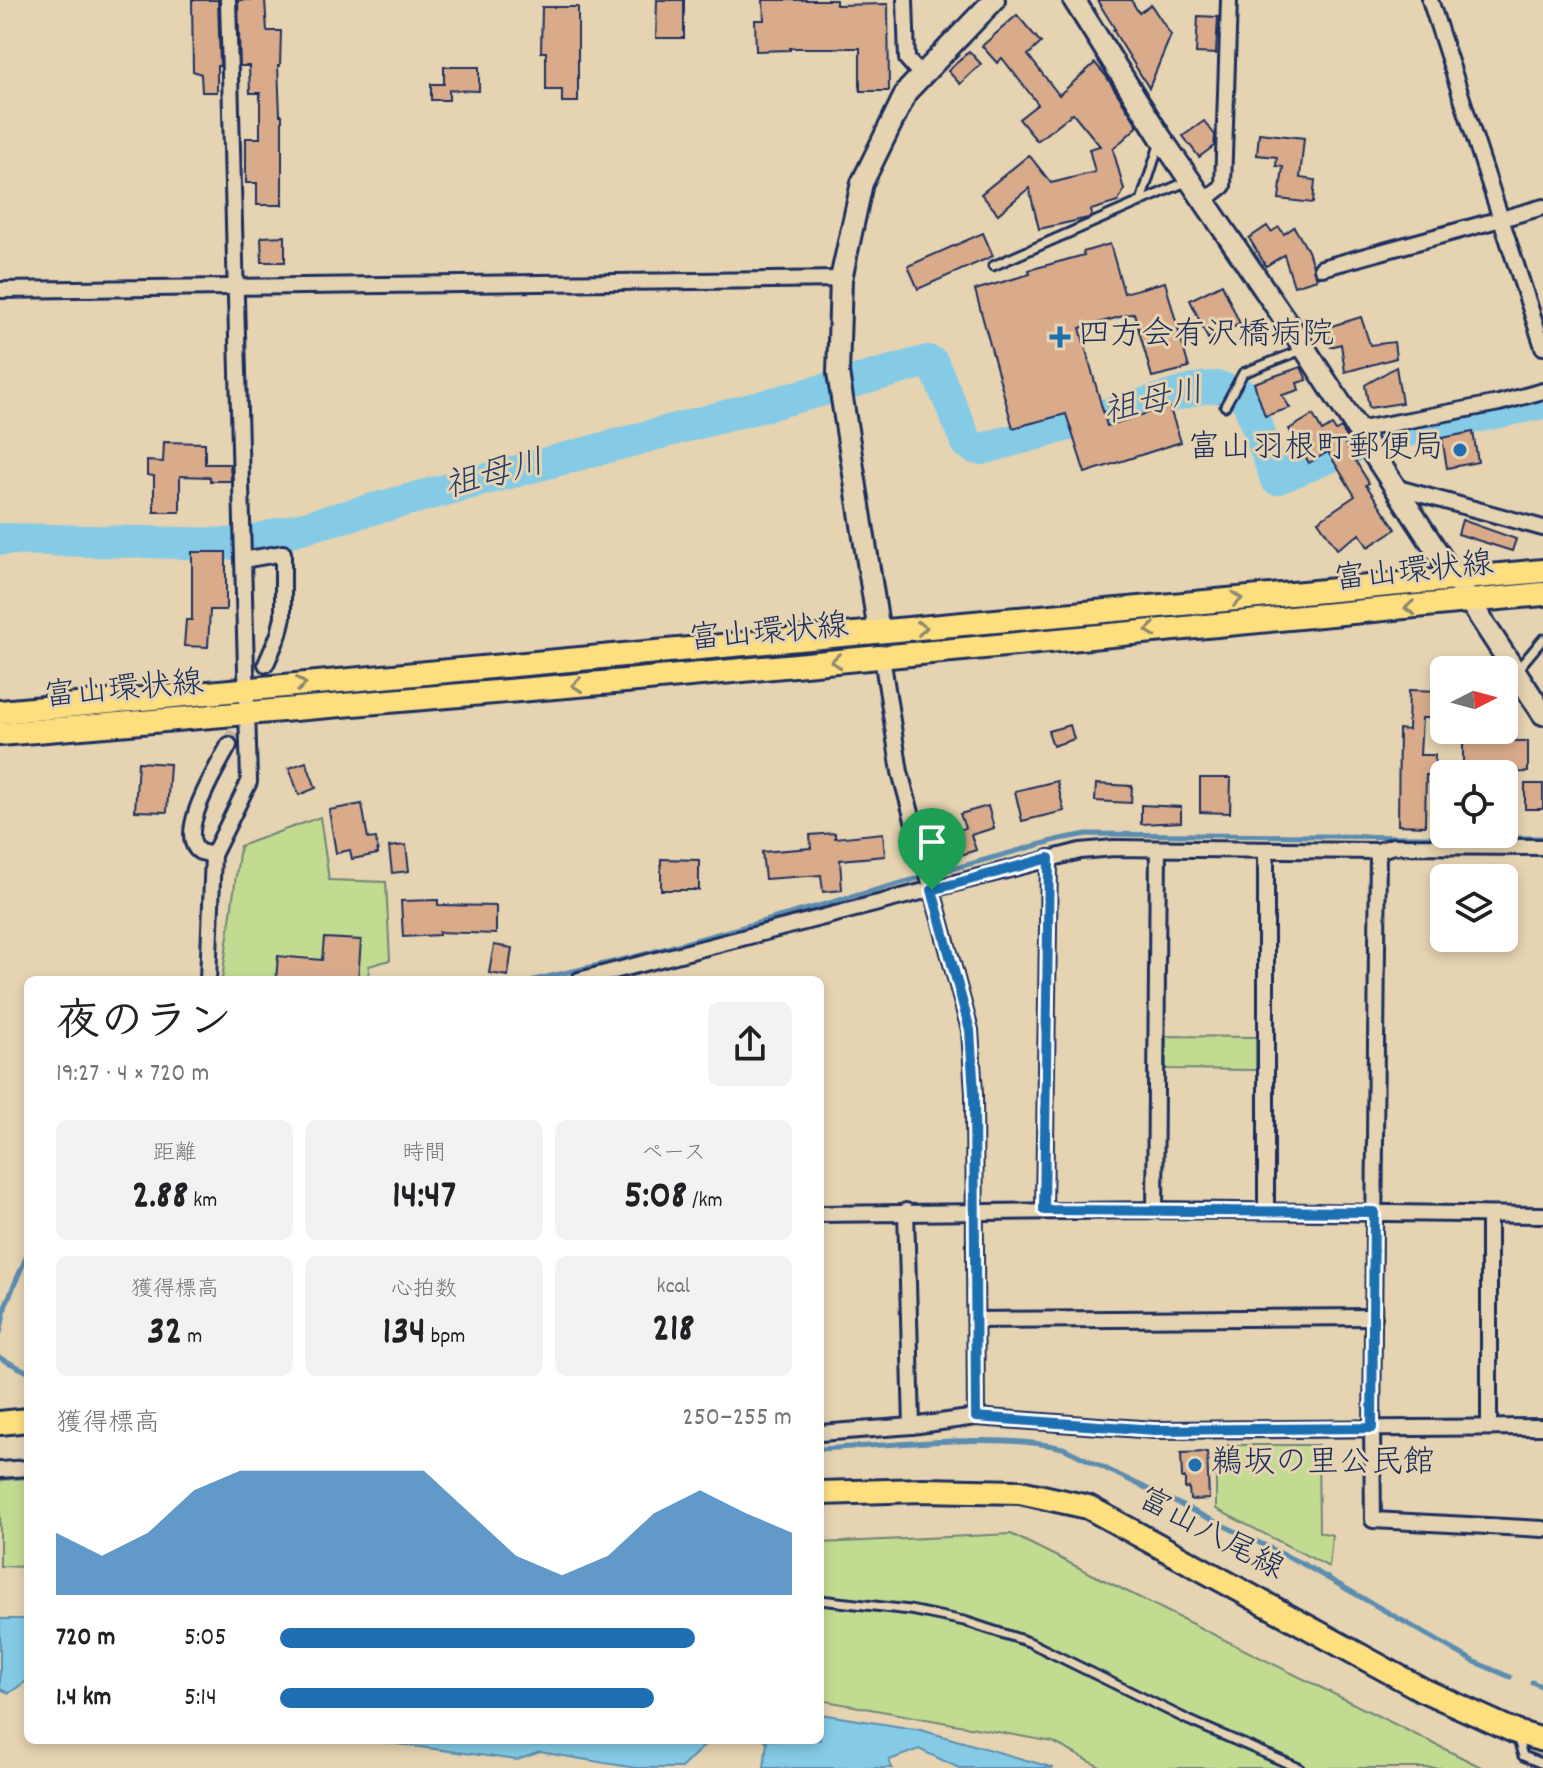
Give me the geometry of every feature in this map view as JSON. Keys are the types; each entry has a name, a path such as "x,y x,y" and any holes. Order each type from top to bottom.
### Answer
{"main road":[{"name":"富山環状線","path":"0,712 1543,571"},
{"name":"富山環状線","path":"0,734 882,657 1543,594"},
{"path":"0,1423 24,1420"},
{"name":"富山八尾線","path":"824,1493 923,1490 1020,1492 1088,1507 1423,1690 1516,1732 1543,1740"}],"street":[{"path":"208,976 213,855 249,782 228,0"},
{"path":"905,0 907,59 921,75"},
{"path":"879,632 838,373 841,279 862,183 907,91 994,0"},
{"path":"1074,0 1161,138 1305,349 1505,656"},
{"path":"1204,201 1223,186 1229,0"},
{"path":"1430,0 1543,347"},
{"path":"1322,268 1543,207"},
{"path":"0,290 841,279"},
{"path":"1357,430 1499,403 1543,391"},
{"path":"1394,487 1543,528"},
{"path":"243,560 283,553 283,617 266,664"},
{"path":"882,657 900,772 970,1030 974,1094 976,1417"},
{"path":"1518,675 1543,714"},
{"path":"213,855 201,852 193,844 192,832 196,810 229,745"},
{"path":"610,976 642,972 1080,851 1114,848 1378,851 1393,846 1543,847"},
{"path":"1155,1210 1158,849"},
{"path":"1266,850 1266,1210"},
{"path":"1378,851 1373,1520 1543,1529"},
{"path":"1044,1210 1049,858"},
{"path":"824,1214 1266,1210 1543,1215"},
{"path":"906,1211 912,1426"},
{"path":"1489,1215 1489,1427"},
{"path":"976,1320 1374,1317"},
{"path":"824,1433 976,1417 1154,1430 1543,1427"},
{"path":"0,1470 24,1468"}],"lane":[{"path":"1141,201 1161,138"},
{"path":"993,266 1190,180"},
{"path":"1225,406 1243,373 1305,349"},
{"path":"1518,670 1543,639"},
{"path":"824,1601 937,1615 1029,1642 1188,1720 1299,1768"},
{"path":"1516,1732 1523,1756 1543,1764"}],"green space":[{"path":"320,817 329,880 386,882 390,960 369,966 368,976 223,976 240,846"},
{"path":"1166,1036 1256,1037 1256,1070 1166,1069"},
{"path":"1228,1445 1318,1445 1319,1532 1332,1535 1329,1567 1216,1509 1216,1453 1229,1453"},
{"path":"24,1478 24,1567 0,1566 0,1480"},
{"path":"1011,1534 1483,1768 1102,1768 1053,1742 824,1701 824,1543"}],"water":[{"path":"0,1619 24,1619 24,1683 9,1693 0,1689"},
{"path":"824,1715 921,1730 1054,1768 959,1768 919,1749 889,1760 892,1768 764,1768 767,1744 824,1744"},
{"path":"397,1744 706,1744 681,1768 635,1768 540,1752 517,1760"}],"building":[{"path":"192,0 218,0 220,66 217,66 217,92 202,92 201,74 193,71"},
{"path":"238,0 265,0 267,31 281,31 278,66 282,115 282,205 257,205 257,183 246,183 246,138 260,138 260,93 250,93 249,66 240,66"},
{"path":"657,0 684,0 684,38 656,38"},
{"path":"763,0 836,0 836,5 888,4 889,91 860,91 860,48 756,51 755,20 764,20"},
{"path":"1097,0 1131,0 1139,13 1151,5 1171,35 1149,88 1113,30"},
{"path":"542,7 578,7 578,102 562,102 562,90 546,90 546,52 541,52"},
{"path":"1017,15 1041,43 1028,55 1059,95 1095,63 1138,126 1113,149 1124,190 1118,202 1091,210 1092,216 1088,218 1039,229 1029,188 998,214 981,194 1029,155 1051,183 1095,172 1089,149 1100,146 1073,113 1037,141 1019,119 1038,104 1002,58 997,63 982,46"},
{"path":"1198,16 1218,17 1216,54 1196,53"},
{"path":"969,51 981,64 960,84 948,71"},
{"path":"444,67 479,67 479,91 449,90 449,100 431,100 431,84 444,84"},
{"path":"1204,121 1215,135 1214,146 1199,157 1183,136"},
{"path":"1259,133 1304,138 1300,178 1315,180 1313,203 1279,199 1283,167 1276,166 1277,157 1257,155"},
{"path":"1267,226 1271,232 1279,227 1284,234 1294,227 1308,251 1317,279 1294,286 1284,255 1266,266 1249,238"},
{"path":"983,233 993,256 918,289 908,266"},
{"path":"285,236 285,262 262,262 261,237"},
{"path":"1110,244 1124,293 1165,282 1189,368 1152,377 1134,313 1080,328 1107,426 1169,406 1181,442 1085,473 1066,414 1013,428 975,290 1030,274 1029,270 1084,255 1083,252"},
{"path":"1222,284 1240,324 1208,339 1190,300"},
{"path":"1361,317 1370,345 1394,342 1396,358 1345,372 1341,344 1331,347 1325,328"},
{"path":"1301,367 1307,380 1297,383 1299,390 1282,395 1290,408 1265,416 1254,383"},
{"path":"1396,367 1402,403 1369,408 1365,385"},
{"path":"1313,415 1322,431 1332,425 1336,431 1341,428 1348,439 1344,442 1369,483 1366,485 1396,529 1368,547 1360,534 1337,549 1318,521 1355,496 1328,452 1309,463 1289,429"},
{"name":"富山羽根町郵便局","path":"1473,432 1478,462 1447,468 1442,438"},
{"path":"164,442 205,443 205,464 230,464 231,481 180,476 180,512 154,512 154,476 147,475 147,461 163,462"},
{"path":"1462,520 1516,539 1512,551 1458,534"},
{"path":"192,552 226,552 226,610 210,610 208,647 184,646 186,620 192,620"},
{"path":"1409,690 1430,691 1430,718 1422,718 1420,755 1435,755 1435,760 1430,760 1430,775 1426,775 1425,826 1398,825 1399,729 1408,730"},
{"path":"1070,725 1074,739 1053,746 1048,731"},
{"path":"1518,741 1528,741 1528,772 1518,772 1518,760 1463,760 1463,744 1518,744"},
{"path":"138,762 170,764 167,812 135,811"},
{"path":"306,762 316,788 299,795 289,768"},
{"path":"1200,778 1231,778 1230,813 1200,812"},
{"path":"1057,781 1064,811 1022,821 1015,791"},
{"path":"1096,784 1132,786 1131,803 1095,801"},
{"path":"1525,784 1543,784 1543,809 1525,809"},
{"path":"362,804 368,839 376,838 378,854 352,859 350,850 336,853 329,810"},
{"path":"1141,805 1181,807 1181,822 1141,824"},
{"path":"988,806 994,828 971,835 976,850 958,856 951,832 965,828 960,814"},
{"path":"835,833 835,838 883,833 885,856 840,860 842,890 823,892 821,875 765,879 762,852 811,848 810,835"},
{"path":"406,845 409,871 392,873 389,847"},
{"path":"661,859 699,860 699,890 661,890"},
{"path":"438,900 438,905 496,906 496,934 439,932 439,935 403,937 401,901"},
{"path":"324,938 361,940 358,976 276,976 278,956 322,960"},
{"path":"494,945 512,948 508,976 489,973"},
{"name":"鵜坂の里公民館","path":"1207,1452 1209,1499 1190,1500 1189,1488 1185,1489 1185,1478 1182,1478 1181,1453"}],"waterway":[{"name":"祖母川","path":"852,382 928,361 933,363 967,443 982,449 1201,388 1219,387 1246,396 1276,479 1378,437 1543,403"},
{"name":"祖母川","path":"252,541 831,388"},
{"name":"祖母川","path":"0,539 232,544"},
{"path":"551,976 634,957 1087,834 1543,838"},
{"path":"0,1333 6,1304 24,1262"},
{"path":"0,1358 24,1370"},
{"path":"824,1449 975,1440 1035,1443 1063,1448 1301,1563 1475,1662 1510,1677"},
{"path":"1532,1682 1543,1687"}],"tunnel":[{"path":"229,745 266,664"}],"place":[{"name":"四方会有沢橋病院","path":"1060,337"},
{"name":"富山羽根町郵便局","path":"1460,450"},
{"name":"鵜坂の里公民館","path":"1195,1465"}],"route":[{"path":"1049,858 1044,1210 1374,1212 1372,1428 1154,1430 976,1417 974,1094 970,1030 932,890 1049,858"}]}
